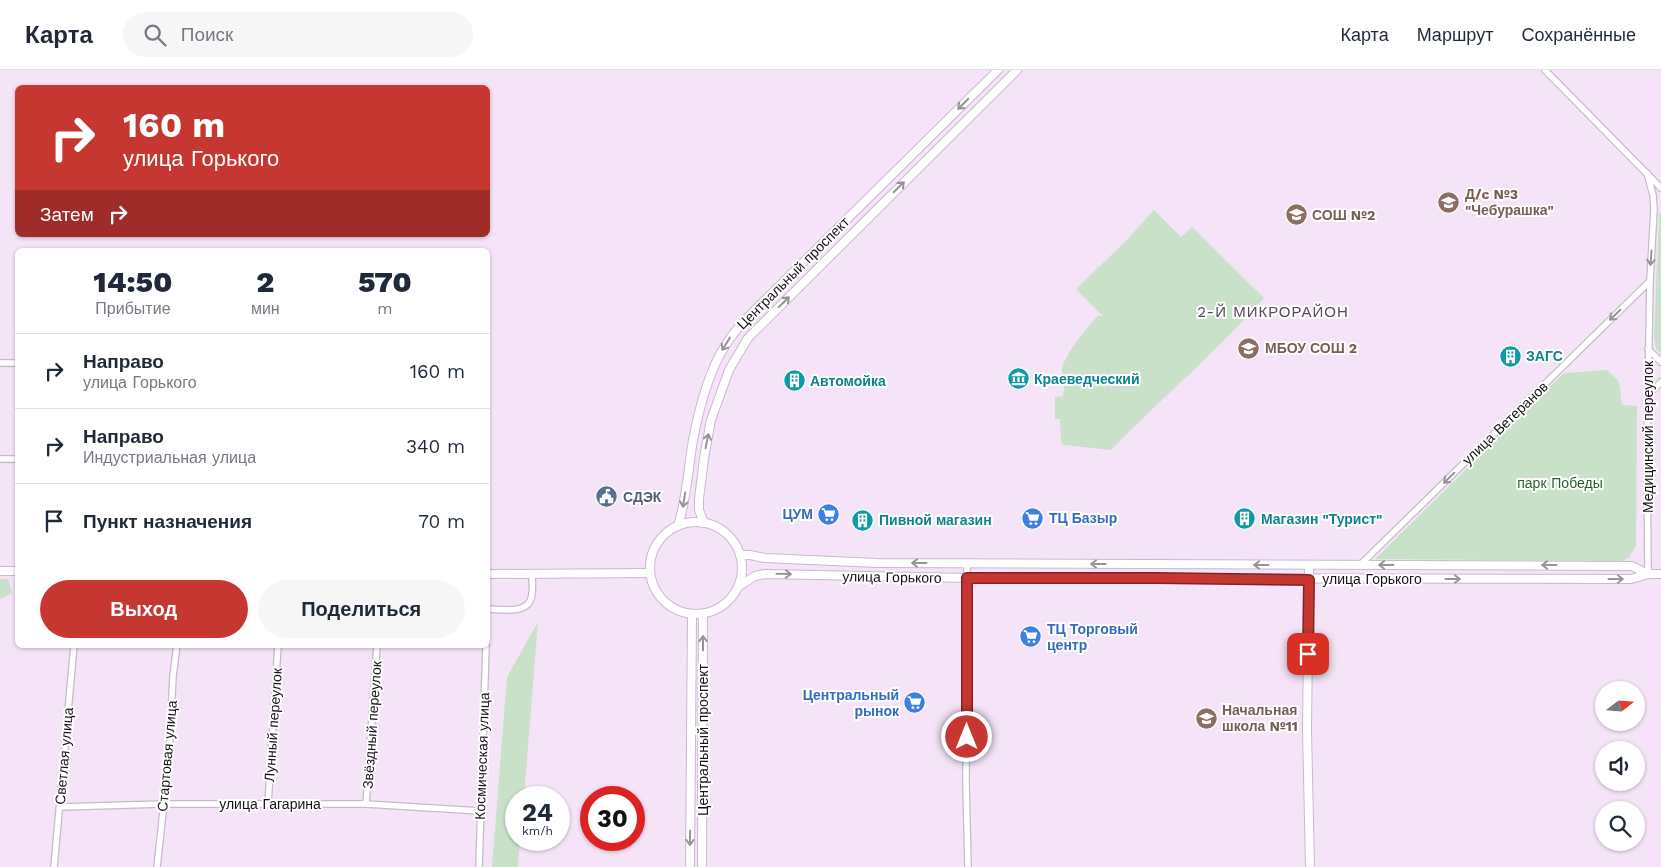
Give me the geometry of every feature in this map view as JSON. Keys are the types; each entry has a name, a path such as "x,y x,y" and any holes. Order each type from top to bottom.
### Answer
{"main road":[{"name":"Центральный проспект","path":"678,526 683,510 693,439 698,418 724,346 756,308 998,70"},
{"name":"Центральный проспект","path":"704,523 699,510 704,458 712,420 729,370 748,338 1016,70"},
{"path":"938,130 947,140"},
{"path":"716,364 729,370"},
{"path":"690,522 704,523 715,526 732,540 740,555 742,572 739,586 726,603 715,610 703,614 680,612 661,598 654,588 649,573 652,554 663,536 678,526 690,522"},
{"name":"улица Горького","path":"740,555 764,558 877,562 1632,566 1648,574"},
{"path":"1309,565 1307,729 1310,867"},
{"path":"0,571 15,571"},
{"path":"490,574 649,573"},
{"name":"улица Горького","path":"739,586 755,576 765,574 967,578 1309,580 1632,578 1648,574 1661,574"},
{"name":"Центральный проспект","path":"690,867 692,614"},
{"name":"Центральный проспект","path":"702,867 703,614"}],"street":[{"path":"1545,70 1661,188"},
{"name":"Медицинский переулок","path":"1647,173 1654,209 1648,349 1648,574"},
{"path":"1654,209 1661,204"},
{"name":"улица Ветеранов","path":"1360,565 1650,281"},
{"path":"1648,349 1661,362"},
{"path":"0,362 15,363"},
{"path":"1648,395 1661,382"},
{"path":"0,459 15,459"},
{"path":"967,563 966,783 968,867"},
{"path":"490,609 518,609 527,606 531,600 532,573"},
{"name":"Светлая улица","path":"54,867 74,648"},
{"name":"Стартовая улица","path":"157,867 162,804 169,757 173,676 178,648"},
{"name":"Лунный переулок","path":"268,804 278,648"},
{"name":"Звёздный переулок","path":"366,804 377,648"},
{"name":"Космическая улица","path":"479,867 486,648"},
{"name":"улица Гагарина","path":"60,807 162,804 366,804 480,811"}],"green space":[{"path":"1154,210 1181,237 1192,227 1264,298 1227,337 1111,450 1063,445 1061,442 1060,419 1055,419 1055,397 1063,396 1065,382 1061,380 1062,369 1067,356 1083,334 1098,316 1103,316 1076,289 1125,242"},
{"path":"1661,212 1661,354 1656,349 1654,337 1659,214"},
{"name":"парк Победы","path":"1607,370 1619,381 1622,405 1637,406 1636,545 1629,558 1622,561 1375,559 1564,373"},
{"path":"0,579 8,579 12,593 0,599"},
{"path":"538,622 525,786 505,786 505,851 519,851 518,867 492,867 507,677"}],"place":[{"name":"Д/c №3 \"Чебурашка\"","path":"1449,202"},
{"name":"СОШ №2","path":"1296,215"},
{"name":"МБОУ СОШ 2","path":"1249,348"},
{"name":"ЗАГС","path":"1510,356"},
{"name":"Краеведческий","path":"1018,379"},
{"name":"Автомойка","path":"794,381"},
{"name":"СДЭК","path":"607,497"},
{"name":"ЦУМ","path":"829,514"},
{"name":"ТЦ Базыр","path":"1033,518"},
{"name":"Магазин \"Турист\"","path":"1245,519"},
{"name":"Пивной магазин","path":"863,520"},
{"name":"ТЦ Торговый центр","path":"1031,637"},
{"name":"Центральный рынок","path":"915,703"},
{"name":"Начальная школа №11","path":"1206,718"}],"district":[{"name":"2-Й МИКРОРАЙОН","path":"1273,312"}],"route":[{"path":"967,737 967,578 1309,580 1308,654"}]}
